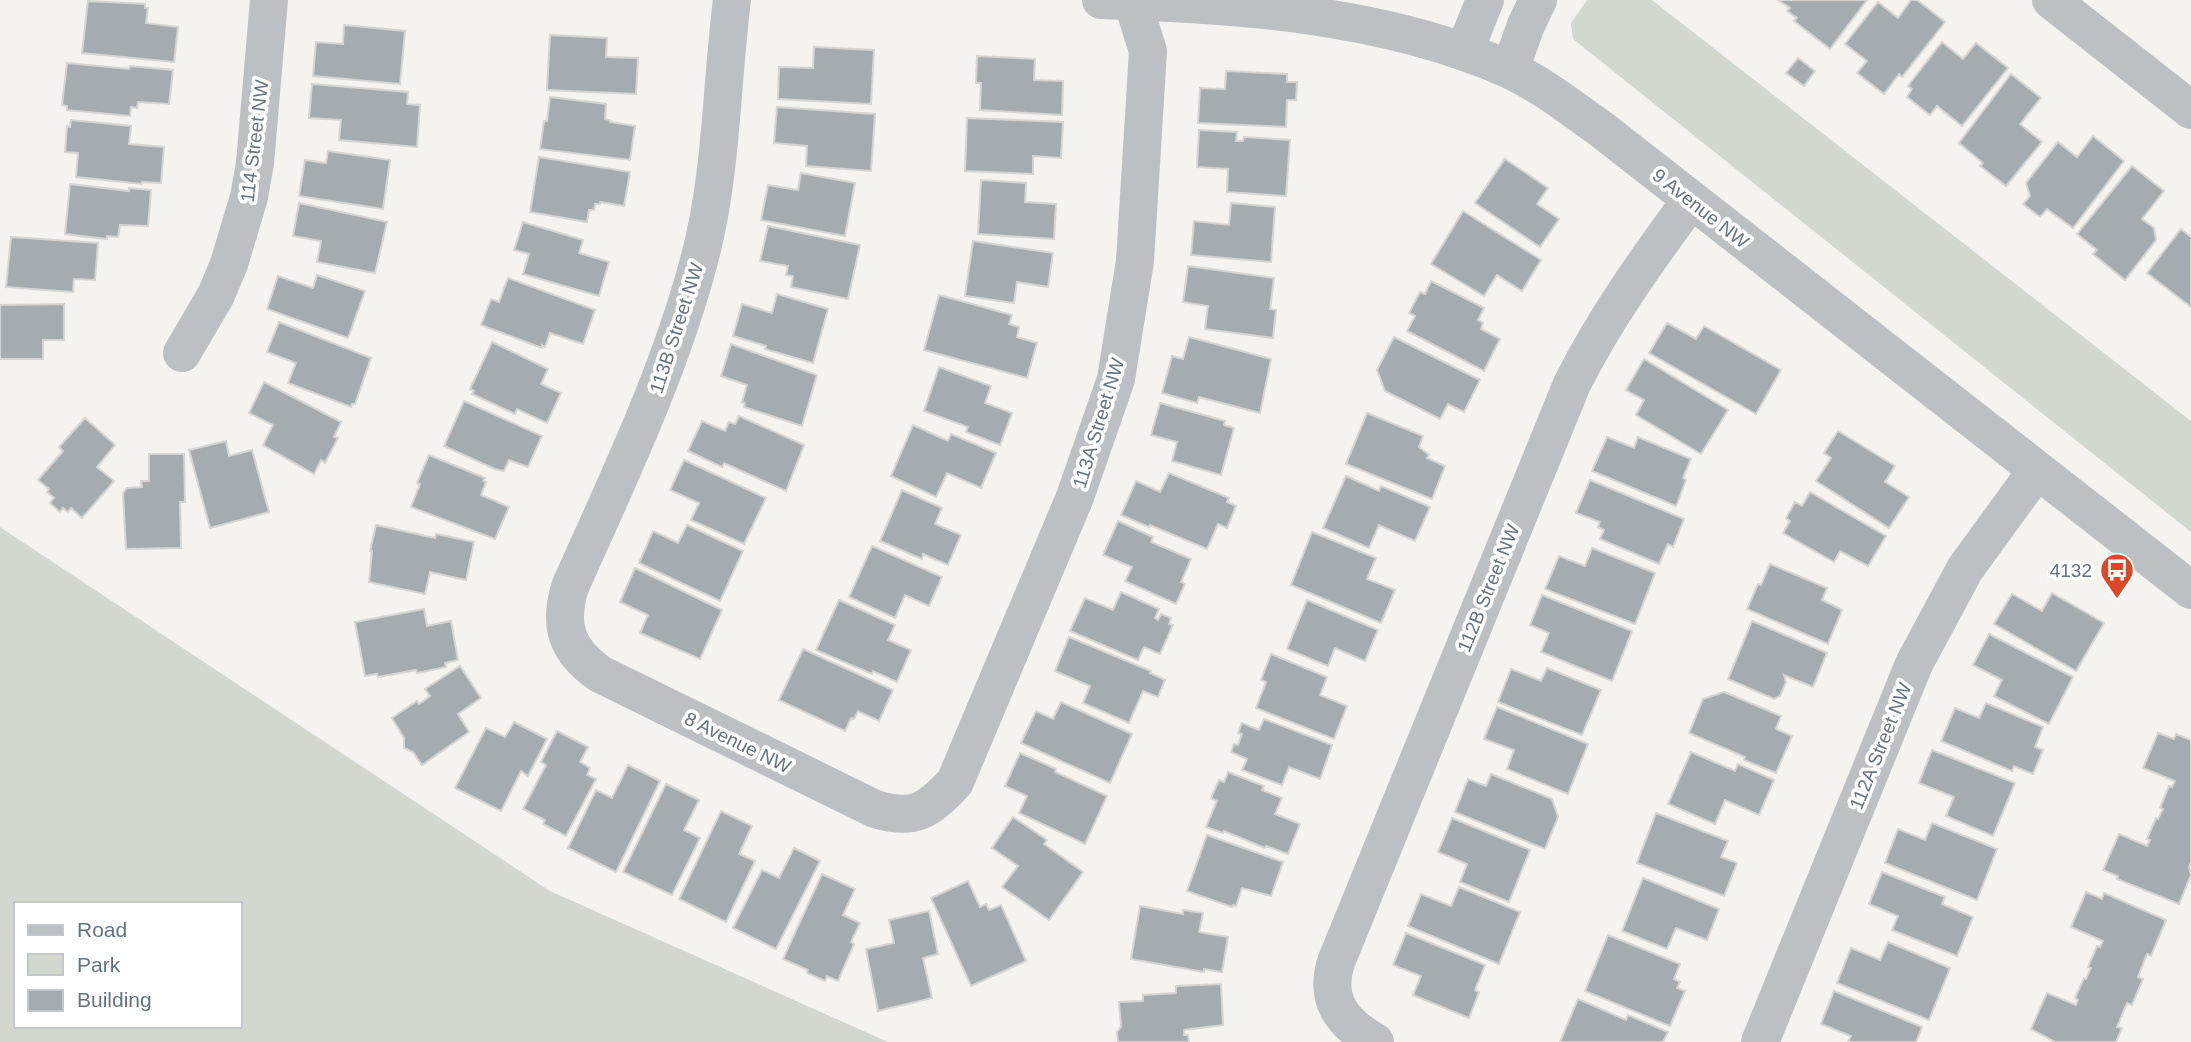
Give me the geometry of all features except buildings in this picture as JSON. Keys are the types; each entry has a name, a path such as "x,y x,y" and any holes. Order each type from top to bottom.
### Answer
{"street":[{"name":"114 Street NW","path":"182,353 216,295 229,264 249,197 255,163 269,0"},
{"name":"113B Street NW","path":"568,639 564,606 570,587 655,396 700,256 717,161 732,0"},
{"name":"9 Avenue NW","path":"1122,0 1325,18 1387,31 1464,52 1510,70 1591,122 2191,590"},
{"name":"113A Street NW","path":"924,811 955,782 1075,497 1115,379 1135,261 1148,51 1122,0"},
{"path":"1464,52 1485,0"},
{"path":"1510,70 1538,0"},
{"path":"2051,0 2191,110"},
{"name":"112B Street NW","path":"1375,1042 1364,1036 1343,1016 1333,998 1336,962 1572,384 1592,343 1619,300 1691,200"},
{"name":"112A Street NW","path":"1760,1042 1914,664 1965,569 2037,470"},
{"name":"8 Avenue NW","path":"568,639 586,664 600,674 875,809 890,814 908,815 924,811"}],"green space":[{"path":"1587,0 1652,0 2191,421 2191,532 1573,39 1571,23"},
{"path":"0,527 550,891 888,1042 0,1042"}],"place":[{"name":"4132","path":"2117,600"}]}
